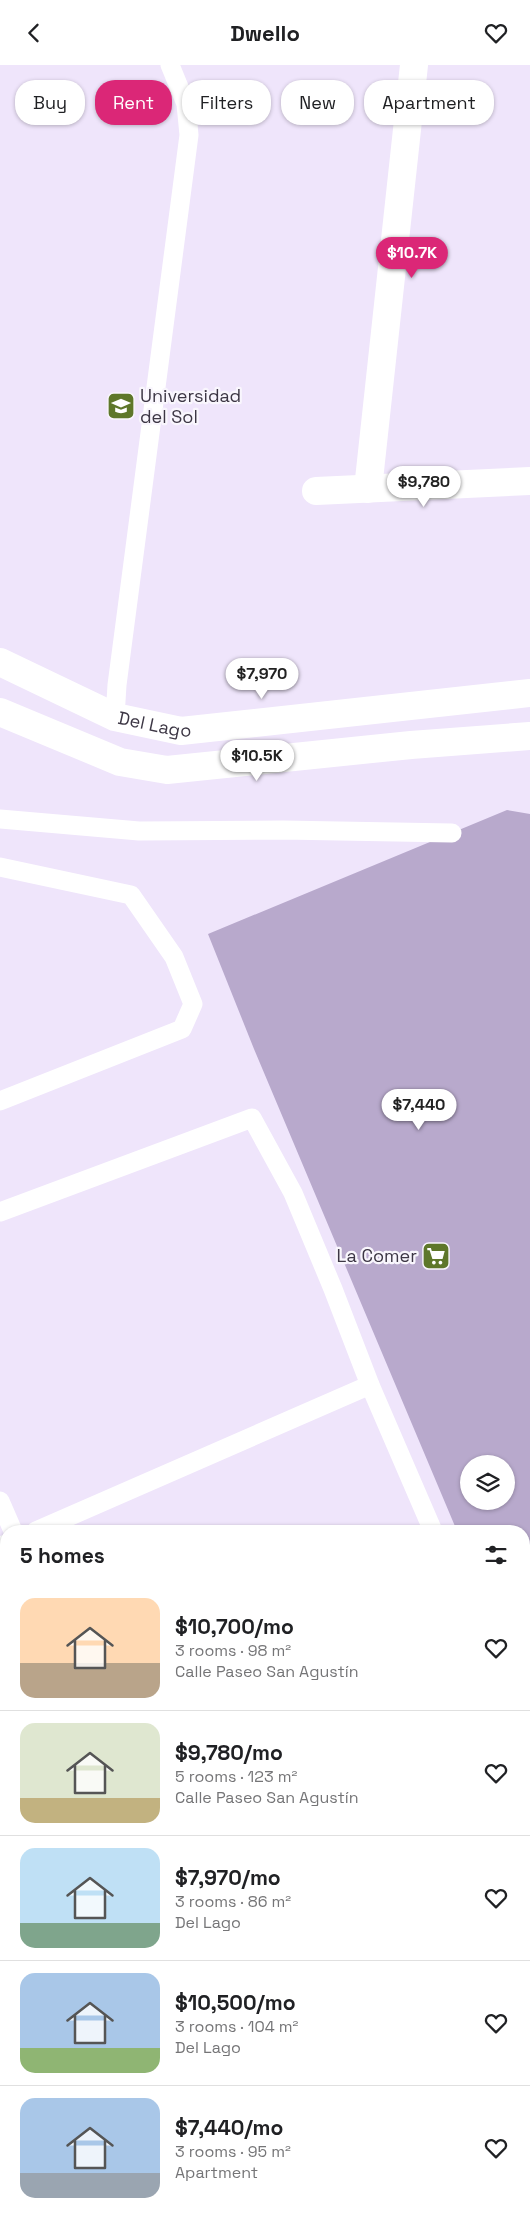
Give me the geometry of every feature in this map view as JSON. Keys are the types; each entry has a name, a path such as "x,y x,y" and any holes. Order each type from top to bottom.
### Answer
{"main road":[{"path":"368,489 414,65"},
{"path":"316,491 530,481"},
{"name":"Del Lago","path":"0,662 115,717 181,731 530,693"},
{"path":"0,713 120,762 167,770 530,735"}],"lane":[{"path":"115,717 117,685 189,135 186,104 170,65"},
{"path":"0,819 139,831 283,830 452,833"},
{"path":"0,867 131,895 174,957 193,1003 182,1029 0,1101"},
{"path":"0,1212 252,1119 293,1193 370,1385 430,1525"},
{"path":"50,1525 370,1385"},
{"path":"0,1501 10,1525"}],"building":[{"name":"La Comer","path":"507,810 530,814 530,1525 454,1525 254,1049 208,934"}],"place":[{"name":"Universidad del Sol","path":"121,406"},
{"name":"La Comer","path":"436,1256"}]}
